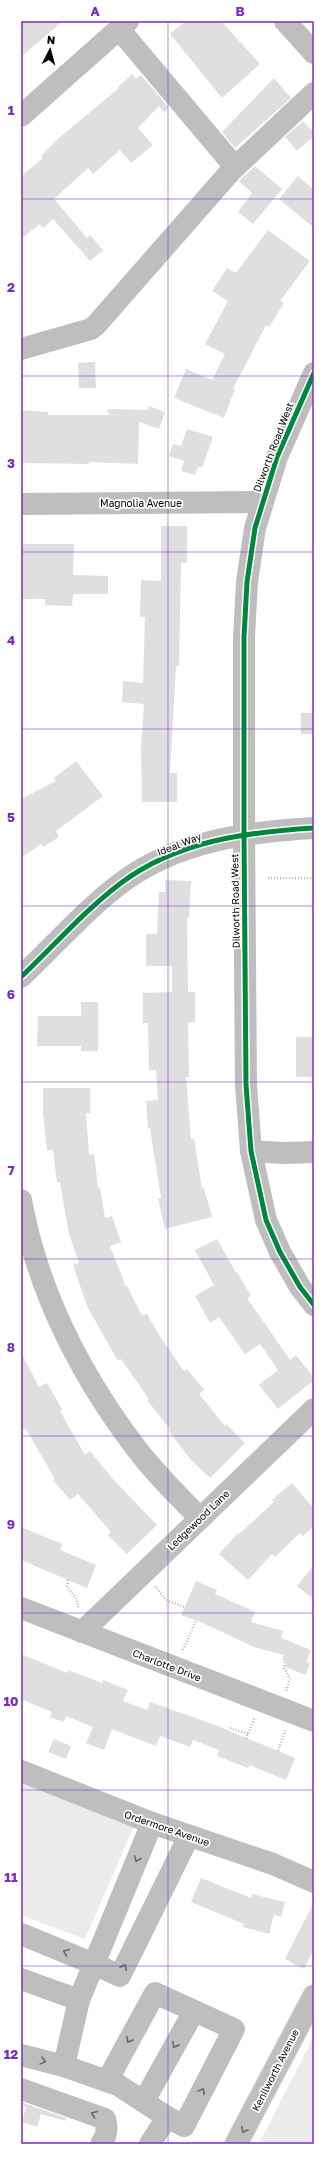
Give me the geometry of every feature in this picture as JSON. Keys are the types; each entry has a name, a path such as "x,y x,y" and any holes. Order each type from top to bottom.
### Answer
{"street":[{"path":"285,21 314,53"},
{"path":"21,116 123,25 235,167"},
{"path":"21,349 91,329 96,325 188,218 235,167 314,93"},
{"name":"Dilworth Road West","path":"314,373 277,457 255,528 247,582 244,637 246,1085 252,1151 266,1220 280,1252 300,1287 314,1306"},
{"name":"Magnolia Avenue","path":"21,504 262,502"},
{"name":"Ideal Way","path":"21,977 92,907 137,873 167,856 201,844 244,834 314,828"},
{"path":"252,1151 285,1154 314,1152"},
{"path":"21,1200 45,1286 79,1361 107,1407 137,1450 200,1518"},
{"name":"Ledgewood Lane","path":"82,1632 314,1409"},
{"name":"Charlotte Drive","path":"21,1608 314,1721"},
{"name":"Ordermore Avenue","path":"21,1771 152,1823 273,1864 314,1882"},
{"path":"64,2066 79,2000 152,1823"},
{"path":"21,1934 120,1976 189,1836"},
{"path":"21,1979 79,2000"},
{"path":"107,2081 155,1993 234,2029 176,2121 150,2144"},
{"name":"Kenilworth Avenue","path":"236,2144 314,1996"},
{"path":"144,2101 194,2011"},
{"path":"21,2055 64,2066 118,2085 176,2121"},
{"path":"21,2089 105,2119 108,2128 105,2139 101,2144"}],"path":[{"path":"268,878 312,878"},
{"path":"68,1580 67,1587 76,1598 77,1607"},
{"path":"154,1585 166,1600 184,1607"},
{"path":"183,1651 196,1621"},
{"path":"285,1662 284,1668 290,1678 286,1691"},
{"path":"246,1739 255,1716"},
{"path":"230,1728 248,1734"},
{"path":"278,1751 287,1728"}],"shaded area":[{"path":"21,1778 134,1826 85,1939 21,1915"},
{"path":"314,2036 314,2144 259,2144"}],"building":[{"path":"21,21 63,21 21,57"},
{"path":"186,21 221,21 260,64 222,98 170,34"},
{"path":"132,74 136,79 141,75 169,108 164,112 159,106 138,128 153,145 131,163 120,150 93,174 88,168 54,199 87,238 90,235 103,250 90,261 53,219 43,228 40,224 21,239 21,176 43,158 41,156 60,137 119,88 118,87"},
{"path":"274,78 291,98 235,148 222,132"},
{"path":"303,121 314,133 314,136 297,151 285,137"},
{"path":"255,166 282,189 253,224 238,212 252,193 239,181"},
{"path":"298,176 314,190 314,228 279,199"},
{"path":"268,230 310,261 280,301 284,303 269,327 266,325 233,389 235,389 224,418 174,398 186,369 212,380 225,354 205,344 228,301 212,291 227,268 236,273"},
{"path":"95,362 96,388 79,388 78,363"},
{"path":"149,406 165,412 159,429 139,422 138,464 89,462 89,464 21,463 21,410 48,412 48,415 111,415 107,412 108,409 148,410"},
{"path":"187,429 213,437 202,468 198,467 195,475 181,471 184,461 169,456 173,444 181,446"},
{"path":"161,526 187,526 187,563 181,563 179,666 176,666 170,773 177,773 177,802 142,802 141,747 144,704 122,702 123,681 143,683 145,617 140,617 141,580 161,581"},
{"path":"21,544 74,544 73,575 108,576 108,594 73,594 72,606 45,605 45,599 21,599"},
{"path":"301,713 314,713 314,734 301,734"},
{"path":"76,761 103,796 56,831 59,837 43,847 41,844 21,858 21,799 56,781 54,778"},
{"path":"165,880 191,881 189,918 187,918 188,992 195,992 195,1022 188,1023 189,1077 186,1077 191,1139 194,1139 202,1188 204,1188 212,1217 165,1229 158,1199 161,1198 150,1128 148,1128 146,1101 158,1100 156,1070 149,1070 148,1023 143,1023 143,993 172,992 172,966 146,966 146,934 157,934 159,892 165,892"},
{"path":"81,1002 98,1002 98,1051 81,1051 81,1046 37,1046 38,1016 81,1016"},
{"path":"296,1037 314,1037 314,1077 296,1077"},
{"path":"43,1088 90,1088 90,1113 86,1113 89,1155 94,1154 98,1188 100,1188 105,1218 112,1216 121,1242 110,1246 126,1287 127,1286 142,1316 147,1314 159,1335 184,1371 187,1369 204,1390 199,1394 225,1426 226,1424 245,1443 210,1478 191,1460 168,1430 170,1429 147,1400 149,1399 121,1359 118,1361 87,1306 73,1265 79,1263 69,1234 60,1182 57,1183 53,1150 47,1150 43,1113"},
{"path":"217,1239 251,1296 247,1298 290,1360 296,1355 314,1378 314,1380 278,1409 259,1385 278,1370 260,1344 245,1354 219,1317 210,1323 195,1296 214,1285 195,1250"},
{"path":"21,1353 39,1387 47,1383 62,1409 60,1411 85,1455 90,1451 112,1478 157,1525 127,1554 108,1535 111,1532 78,1494 70,1500 53,1480 55,1479 26,1429 21,1431"},
{"path":"292,1483 314,1509 314,1526 303,1536 300,1533 275,1557 272,1554 248,1580 219,1554 238,1533 239,1534 274,1502 272,1500"},
{"path":"21,1527 62,1544 60,1550 96,1565 87,1588 21,1560"},
{"path":"314,1565 314,1599 297,1586"},
{"path":"196,1581 217,1590 215,1594 255,1612 251,1622 283,1631 281,1638 311,1650 306,1662 310,1663 306,1675 285,1667 287,1662 282,1660 284,1655 254,1647 203,1623 181,1615"},
{"path":"21,1654 67,1673 68,1670 102,1683 103,1680 128,1690 123,1701 147,1710 150,1702 215,1725 295,1758 286,1780 249,1765 248,1768 217,1756 219,1750 193,1740 190,1747 160,1736 156,1746 112,1729 104,1750 86,1743 93,1727 66,1716 64,1722 50,1717 52,1712 21,1699"},
{"path":"54,1739 71,1746 66,1759 48,1752"},
{"path":"201,1878 251,1898 252,1894 285,1902 281,1917 274,1915 269,1934 243,1927 244,1924 191,1902"},
{"path":"314,1902 314,1949 304,1969 285,1959"},
{"path":"21,2102 66,2118 65,2121 41,2114 37,2127 22,2122 26,2107 21,2105"}],"cycle path":[{"path":"314,373 277,457 255,528 247,582 244,637 246,1085 251,1151 266,1220 280,1252 300,1287 314,1305"},
{"path":"21,977 107,894 121,883 165,857 213,841 238,836 263,832 314,828"}]}
